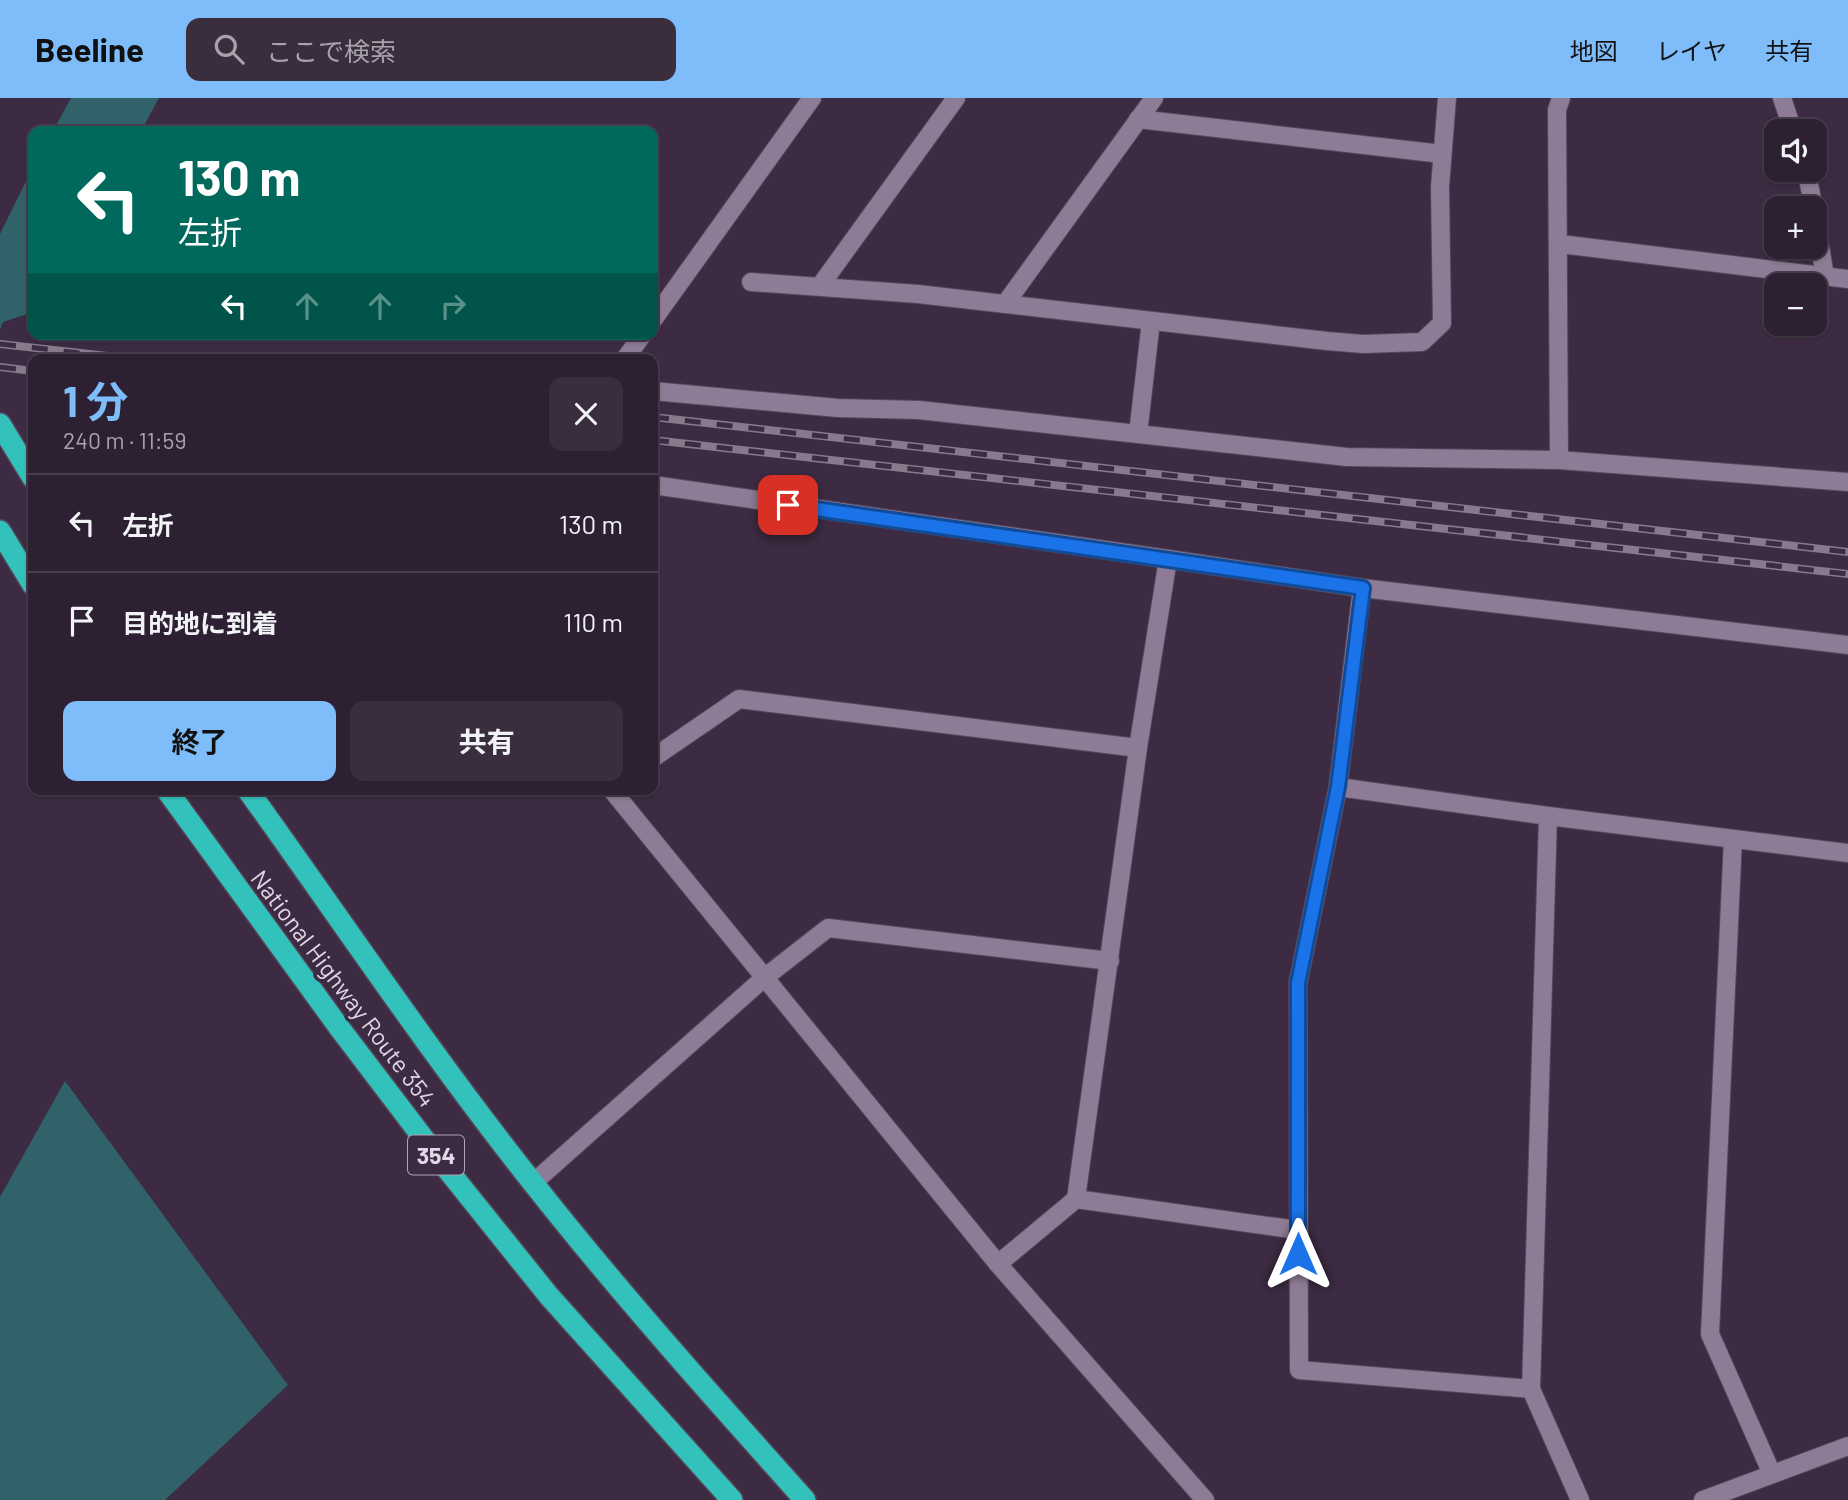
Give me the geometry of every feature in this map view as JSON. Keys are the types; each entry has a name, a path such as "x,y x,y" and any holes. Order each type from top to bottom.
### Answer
{"highway":[{"path":"0,424 28,470"},
{"path":"0,531 28,577"},
{"name":"National Highway Route 354","path":"170,795 333,1019 451,1174 549,1296 732,1500"},
{"name":"National Highway Route 354","path":"251,795 394,997 533,1183 721,1406 805,1500"}],"street":[{"path":"658,313 812,98"},
{"path":"820,286 955,98"},
{"path":"1005,304 1154,98"},
{"path":"751,282 1005,304 1363,344 1422,342 1442,323 1442,154 1447,98"},
{"path":"1559,460 1560,244 1557,110 1561,98"},
{"path":"1782,98 1789,119"},
{"path":"1138,119 1442,154"},
{"path":"1560,244 1793,273"},
{"path":"1827,277 1848,279"},
{"path":"1138,434 1151,320"},
{"path":"658,391 838,408 919,410 1347,457 1559,460 1848,482"},
{"path":"658,486 1363,588 1848,645"},
{"path":"998,1264 1076,1199 1138,748 1168,559"},
{"path":"1363,588 1338,787 1298,983 1299,1370 1531,1389"},
{"path":"658,755 739,698 1138,748"},
{"path":"1338,787 1848,853"},
{"path":"616,795 998,1264 1205,1500"},
{"path":"1548,816 1531,1389 1580,1500"},
{"path":"1733,839 1710,1334 1772,1474"},
{"path":"533,1183 764,978 828,928 1110,961"},
{"path":"1076,1199 1297,1230"},
{"path":"1703,1500 1848,1446"}],"shaded area":[{"path":"71,98 159,98 144,126 56,126"},
{"path":"28,177 28,314 3,322 0,330 0,234"},
{"path":"65,1081 288,1385 165,1500 0,1500 0,1197"}],"railway":[{"path":"0,344 89,354"},
{"path":"0,367 28,370"},
{"path":"658,418 1848,552"},
{"path":"658,441 1848,574"}],"route":[{"path":"788,505 1363,588 1338,787 1298,983 1298,1254"}]}
